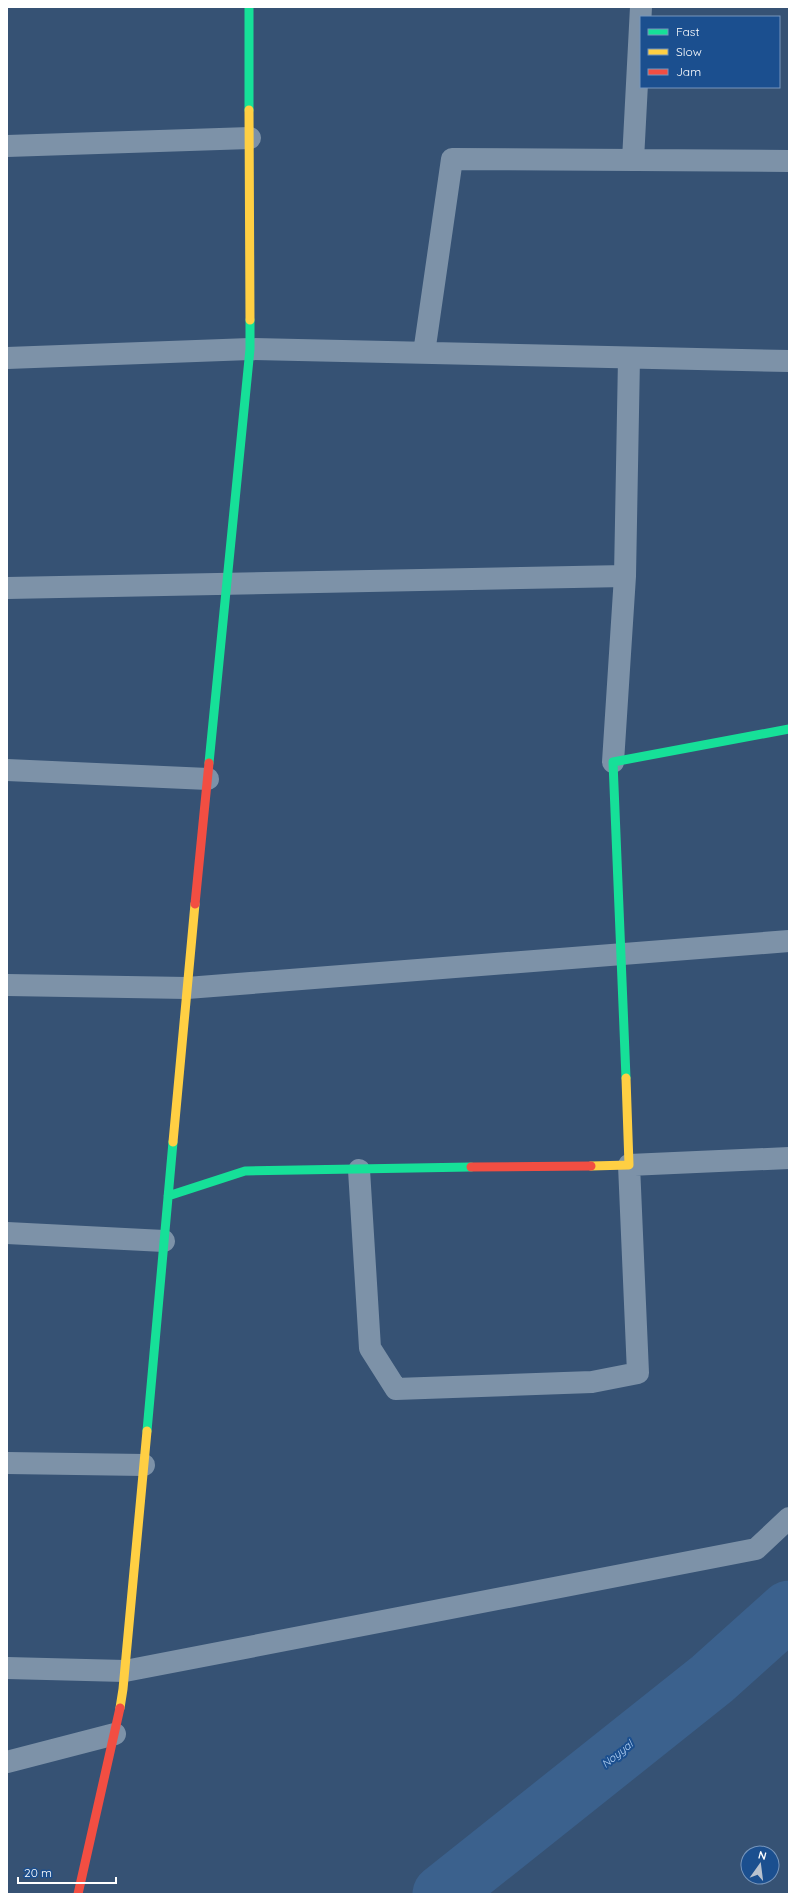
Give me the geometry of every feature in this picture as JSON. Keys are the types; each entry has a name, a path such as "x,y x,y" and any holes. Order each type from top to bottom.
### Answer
{"street":[{"path":"78,1894 116,1734 125,1671 187,988 250,349 249,7"},
{"path":"633,160 640,26"},
{"path":"7,146 250,138"},
{"path":"424,353 452,159 789,161"},
{"path":"7,358 250,349 789,361"},
{"path":"359,1170 370,1348 396,1389 592,1382 638,1373 613,762 625,576 629,358"},
{"path":"7,588 227,585 625,576"},
{"path":"613,762 789,729"},
{"path":"7,770 208,779"},
{"path":"7,985 187,988 789,941"},
{"path":"168,1196 245,1171 629,1165 789,1158"},
{"path":"7,1233 164,1240"},
{"path":"7,1463 144,1465"},
{"path":"7,1668 125,1671 756,1550 789,1518"},
{"path":"7,1762 116,1734"}],"waterway":[{"name":"Noyyal","path":"442,1894 712,1679 789,1610"}],"traffic: fast":[{"path":"249,7 249,110"},
{"path":"209,763 250,349 250,320"},
{"path":"626,1078 613,762 789,729"},
{"path":"147,1431 173,1142"},
{"path":"168,1196 245,1171 471,1167"}],"traffic: slow":[{"path":"249,110 250,320"},
{"path":"173,1142 195,904"},
{"path":"591,1166 629,1165 626,1078"},
{"path":"120,1708 147,1431"}],"traffic: jam":[{"path":"195,904 209,763"},
{"path":"471,1167 591,1166"},
{"path":"78,1894 120,1708"}]}
